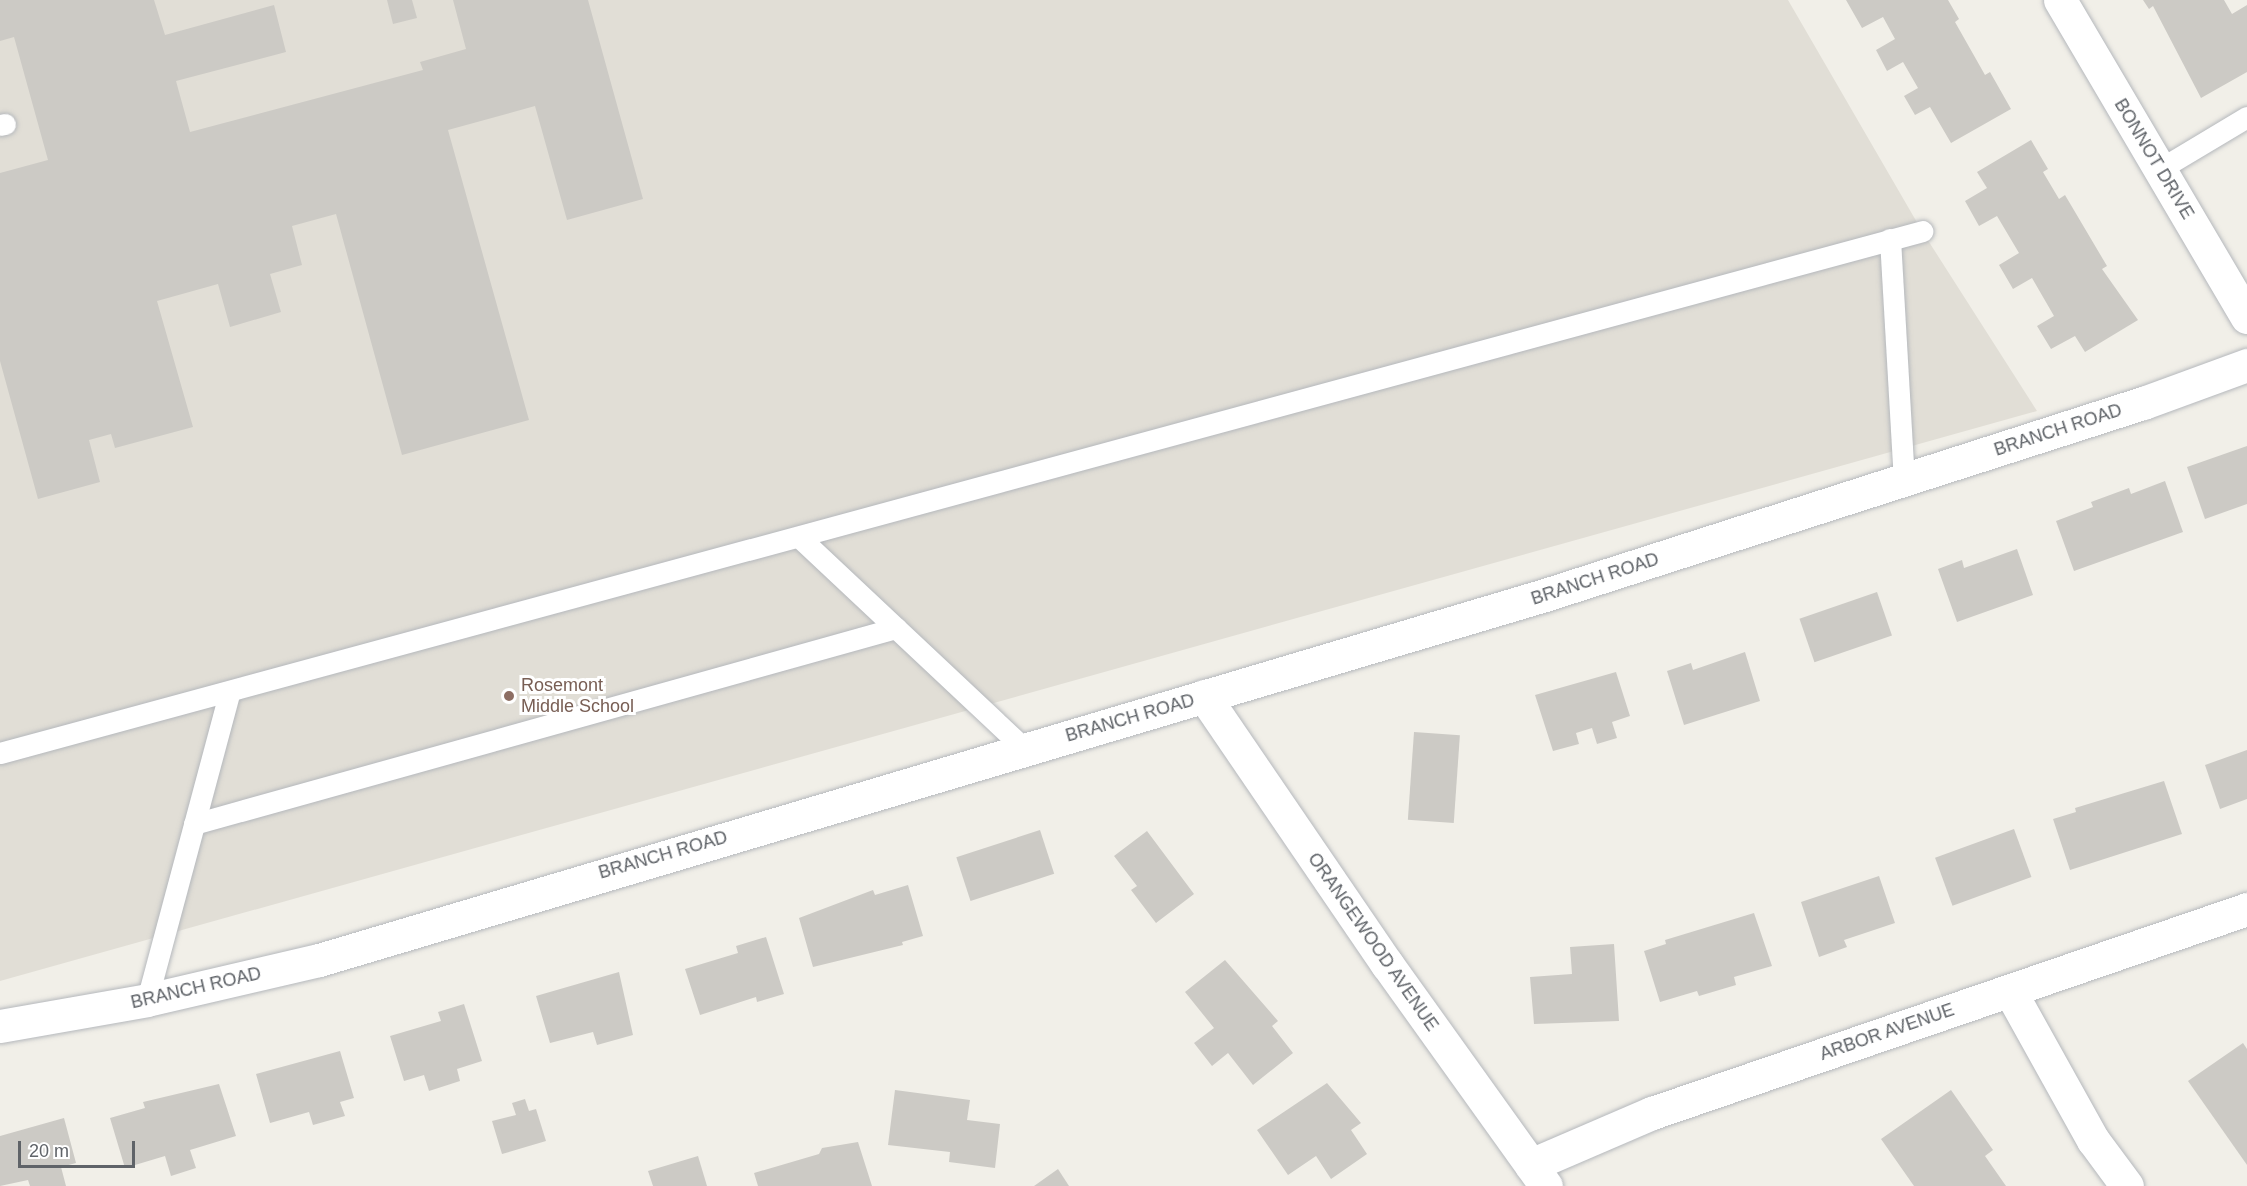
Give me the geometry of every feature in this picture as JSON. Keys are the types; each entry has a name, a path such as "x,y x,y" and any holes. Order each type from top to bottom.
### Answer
{"street":[{"name":"BONNOT DRIVE","path":"2060,0 2247,317"},
{"name":"BRANCH ROAD","path":"0,1026 147,1000 319,960 1548,594 1904,480 2247,365"},
{"name":"ORANGEWOOD AVENUE","path":"1204,696 1387,964 1539,1175"},
{"name":"ARBOR AVENUE","path":"1539,1175 1652,1113 2247,909"},
{"path":"2010,991 2093,1140 2127,1186"}],"lane":[{"path":"2160,169 2247,117"},
{"path":"0,753 229,693 1922,231"},
{"path":"1890,239 1904,480"},
{"path":"799,537 1025,749"},
{"path":"194,824 896,628"},
{"path":"147,1000 229,693"}],"shaded area":[{"name":"Rosemont Middle School","path":"0,0 1788,0 1922,231 2037,411 0,981"}],"building":[{"path":"0,0 154,0 165,35 274,5 286,52 176,81 190,132 423,70 420,62 466,49 453,0 588,0 643,199 567,220 535,106 448,130 529,420 402,455 336,214 292,226 302,265 270,274 281,312 230,327 218,284 157,301 193,427 115,448 111,434 89,440 100,482 38,499 0,361 0,173 48,160 14,37 0,41"},
{"path":"387,0 412,0 417,18 393,24"},
{"path":"1846,0 1948,0 1959,19 1955,22 1985,75 1990,72 2011,109 1951,143 1930,107 1915,115 1904,96 1918,88 1903,62 1887,71 1876,50 1895,39 1883,17 1862,28"},
{"path":"2143,0 2224,0 2232,14 2247,5 2247,72 2201,98 2153,6 2149,9"},
{"path":"2031,140 2048,169 2043,172 2059,199 2065,195 2107,266 2102,269 2138,320 2085,352 2075,336 2051,349 2037,326 2054,316 2032,278 2013,289 1999,265 2019,253 1997,216 1979,226 1965,201 1987,188 1977,172"},
{"path":"2247,446 2247,504 2205,519 2187,467"},
{"path":"2165,481 2183,532 2074,571 2056,521 2093,507 2091,502 2129,488 2131,494"},
{"path":"2017,549 2033,595 1957,622 1938,569 1962,560 1964,568"},
{"path":"1877,592 1892,635 1814,662 1799,619"},
{"path":"1745,652 1760,701 1684,725 1667,671 1691,663 1693,670"},
{"path":"1616,672 1630,716 1612,722 1617,738 1597,744 1592,728 1576,733 1579,744 1553,751 1535,695"},
{"path":"1414,732 1460,735 1454,823 1408,820"},
{"path":"2247,750 2247,799 2220,809 2205,765"},
{"path":"2164,781 2182,834 2070,870 2053,819 2076,812 2075,808"},
{"path":"2014,829 2031,877 1953,906 1935,858"},
{"path":"1040,830 1054,874 971,901 956,857"},
{"path":"1147,831 1194,894 1156,923 1131,890 1137,886 1114,856"},
{"path":"1879,876 1895,923 1844,940 1847,947 1819,957 1801,902"},
{"path":"908,885 923,936 902,942 903,945 813,967 799,918 873,890 875,895"},
{"path":"1754,913 1772,966 1734,977 1736,985 1699,996 1697,991 1660,1002 1644,951 1666,944 1665,940"},
{"path":"766,937 784,994 757,1002 756,997 700,1015 685,969 738,953 736,946"},
{"path":"1614,944 1619,1021 1534,1024 1530,977 1572,974 1570,947"},
{"path":"1225,960 1278,1021 1272,1026 1293,1053 1253,1085 1228,1053 1212,1066 1194,1043 1214,1028 1185,992"},
{"path":"619,972 633,1035 597,1045 593,1032 550,1043 536,996"},
{"path":"464,1004 482,1061 457,1069 460,1081 429,1091 424,1075 404,1081 390,1036 441,1021 438,1012"},
{"path":"2243,1043 2247,1049 2247,1165 2188,1081"},
{"path":"340,1051 354,1098 340,1102 345,1116 313,1125 309,1112 270,1123 256,1074"},
{"path":"1327,1083 1361,1123 1351,1130 1367,1154 1331,1179 1316,1156 1288,1175 1257,1130"},
{"path":"219,1084 236,1136 190,1150 196,1168 171,1176 165,1156 125,1168 110,1118 145,1108 143,1102"},
{"path":"895,1090 970,1100 967,1120 1000,1124 995,1168 949,1162 950,1152 888,1145"},
{"path":"1951,1090 1993,1150 1985,1156 2006,1186 1914,1186 1881,1139"},
{"path":"525,1099 529,1111 536,1109 546,1141 502,1154 492,1121 516,1115 512,1103"},
{"path":"64,1118 76,1163 61,1167 66,1186 30,1186 28,1180 0,1186 0,1136"},
{"path":"858,1142 872,1186 758,1186 754,1173 819,1154 822,1148"},
{"path":"698,1156 707,1186 653,1186 648,1171"},
{"path":"1058,1169 1069,1186 1034,1186"}],"place":[{"name":"Rosemont Middle School","path":"509,696"}]}
